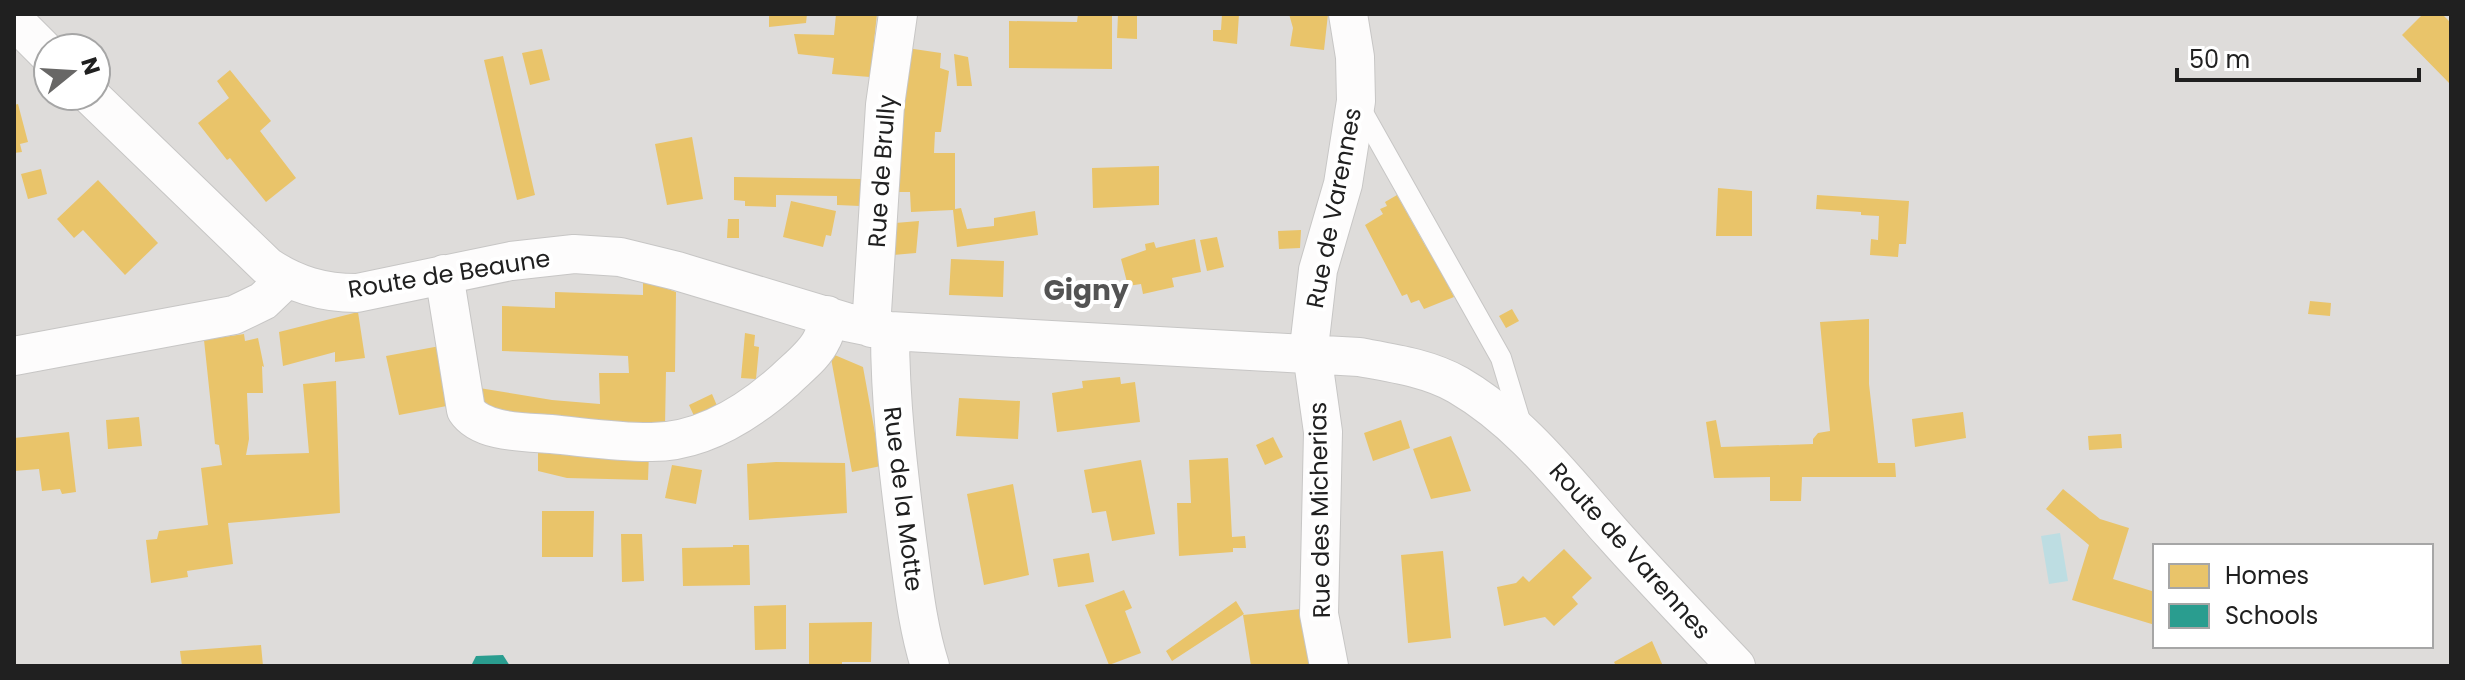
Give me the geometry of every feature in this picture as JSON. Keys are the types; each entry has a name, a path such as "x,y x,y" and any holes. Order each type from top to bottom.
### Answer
{"street":[{"name":"Rue de Brully","path":"881,330 885,105 898,14"},
{"name":"Rue de Varennes","path":"1312,354 1310,339 1318,270 1343,184 1356,101 1355,57 1348,14"},
{"path":"14,20 32,38"},
{"name":"Route de Beaune","path":"107,112 267,266 286,279 311,288 357,293 511,261 574,254 620,257 881,330 1312,354"},
{"path":"444,274 466,410 480,424 521,432 651,442 682,438 713,428 744,414 803,363 822,340 827,315"},
{"path":"14,356 234,315 263,301 286,279"},
{"name":"Rue de la Motte","path":"881,330 919,628 930,666"},
{"name":"Route de Varennes","path":"1312,354 1359,357 1427,372 1456,384 1491,407 1525,435 1641,566 1736,666"},
{"name":"Rue des Micherias","path":"1312,354 1323,432 1319,614 1329,666"}],"lane":[{"path":"1356,101 1501,358 1525,435"}],"shaded area":[{"path":"14,14 2451,14 2451,666 14,666"}],"water":[{"path":"2060,533 2068,581 2049,584 2041,536"}],"building: Homes":[{"path":"769,14 807,14 806,23 769,27"},
{"path":"836,14 877,14 870,77 832,74 834,58 798,54 794,34 834,35"},
{"path":"1078,14 1112,14 1112,69 1009,68 1009,21 1077,22"},
{"path":"1118,14 1137,14 1137,39 1117,38"},
{"path":"1222,14 1239,14 1237,44 1213,41 1213,30 1221,30"},
{"path":"1289,14 1328,14 1324,50 1290,46 1293,28"},
{"path":"2423,14 2442,14 2451,23 2451,85 2402,35"},
{"path":"907,48 941,53 940,68 949,71 941,132 935,132 934,153 955,153 955,209 961,208 967,229 994,226 994,218 1035,211 1038,235 957,247 953,210 911,212 910,192 899,192 898,179"},
{"path":"542,49 550,80 530,85 522,53"},
{"path":"954,54 968,57 972,86 957,86"},
{"path":"503,56 535,195 517,200 484,60"},
{"path":"230,70 271,121 260,131 296,178 266,202 198,123 229,98 217,81"},
{"path":"18,104 28,142 20,144 22,152 14,153 14,105"},
{"path":"692,137 703,199 667,205 655,144"},
{"path":"1159,166 1159,205 1093,208 1092,168"},
{"path":"41,169 47,194 28,199 21,174"},
{"path":"734,177 861,179 860,206 837,205 837,196 776,195 776,207 745,206 745,201 734,200"},
{"path":"98,180 158,243 125,275 83,230 74,238 57,219"},
{"path":"1718,188 1752,191 1752,236 1716,236"},
{"path":"1397,195 1426,247 1428,245 1454,297 1424,309 1419,300 1411,303 1407,294 1402,296 1365,225 1383,214 1380,209 1387,206 1385,202"},
{"path":"1817,195 1909,201 1906,244 1899,244 1898,257 1870,255 1871,239 1878,240 1879,216 1816,209"},
{"path":"791,201 836,211 831,236 826,235 823,247 783,237"},
{"path":"728,219 739,219 739,238 727,238"},
{"path":"919,221 916,253 893,255 895,223"},
{"path":"1301,230 1300,248 1279,249 1278,231"},
{"path":"1217,237 1224,267 1207,271 1200,240"},
{"path":"1195,239 1201,272 1172,278 1174,287 1143,294 1141,284 1128,286 1121,259 1146,250 1145,244 1154,242 1156,248"},
{"path":"951,259 1004,261 1003,297 949,295"},
{"path":"643,280 676,292 675,372 666,372 665,426 478,410 473,387 552,400 600,404 599,373 629,373 628,356 502,351 502,306 555,308 555,292 643,295"},
{"path":"2310,301 2331,303 2330,316 2308,314"},
{"path":"1512,309 1519,321 1506,328 1499,316"},
{"path":"358,312 365,358 335,362 335,352 283,366 279,332"},
{"path":"1869,319 1869,384 1878,463 1895,463 1896,477 1802,477 1801,501 1770,501 1770,477 1714,478 1706,422 1716,420 1721,447 1813,444 1818,433 1830,431 1820,322"},
{"path":"745,333 755,335 754,346 759,347 756,379 741,378"},
{"path":"244,334 245,341 258,338 264,367 263,393 247,393 249,439 246,455 309,453 303,384 336,381 340,513 228,523 233,564 187,571 188,577 151,583 146,540 157,539 159,531 208,525 201,468 222,465 219,445 215,444 204,340"},
{"path":"440,346 452,405 399,415 386,356"},
{"path":"830,353 863,367 881,466 852,472"},
{"path":"1120,377 1121,384 1135,382 1140,422 1057,432 1052,393 1083,388 1082,381"},
{"path":"712,394 718,408 695,418 689,405"},
{"path":"959,398 1020,401 1018,439 956,436"},
{"path":"1963,412 1966,438 1915,447 1912,419"},
{"path":"139,417 142,446 108,449 106,420"},
{"path":"1401,420 1410,448 1373,461 1364,433"},
{"path":"69,432 76,492 62,494 60,489 42,491 39,469 14,471 14,438"},
{"path":"2121,434 2122,448 2089,450 2088,436"},
{"path":"1451,436 1471,491 1431,499 1413,449"},
{"path":"1273,437 1283,457 1265,465 1256,445"},
{"path":"538,451 649,452 648,480 567,478 538,471"},
{"path":"1228,458 1232,537 1245,536 1246,548 1233,548 1233,552 1179,556 1177,503 1191,503 1189,460"},
{"path":"1141,460 1155,534 1112,541 1106,511 1092,513 1084,470"},
{"path":"845,463 847,513 749,520 747,464"},
{"path":"672,465 702,470 696,504 665,498"},
{"path":"1013,484 1029,575 984,585 967,494"},
{"path":"2063,489 2100,519 2129,528 2113,579 2153,591 2153,624 2072,600 2089,545 2046,509"},
{"path":"542,511 594,511 593,557 542,557"},
{"path":"621,534 642,534 644,581 622,582"},
{"path":"749,545 750,585 683,586 682,548"},
{"path":"1564,549 1592,578 1572,597 1578,604 1554,626 1545,617 1504,626 1497,587 1516,583 1523,576 1529,582"},
{"path":"1443,551 1451,638 1408,643 1401,555"},
{"path":"1089,553 1094,582 1058,587 1053,559"},
{"path":"1124,590 1132,608 1125,611 1141,653 1109,665 1085,605"},
{"path":"1236,601 1244,614 1172,661 1166,651"},
{"path":"786,605 786,649 755,650 754,606"},
{"path":"1301,609 1314,666 1251,666 1243,615"},
{"path":"872,622 871,662 809,666 809,623"},
{"path":"1652,641 1663,666 1616,666 1614,662"},
{"path":"261,645 263,666 182,666 180,651"}],"building: Schools":[{"path":"503,655 510,666 471,666 476,656"}],"district":[{"name":"Gigny","path":"1086,290"}]}
